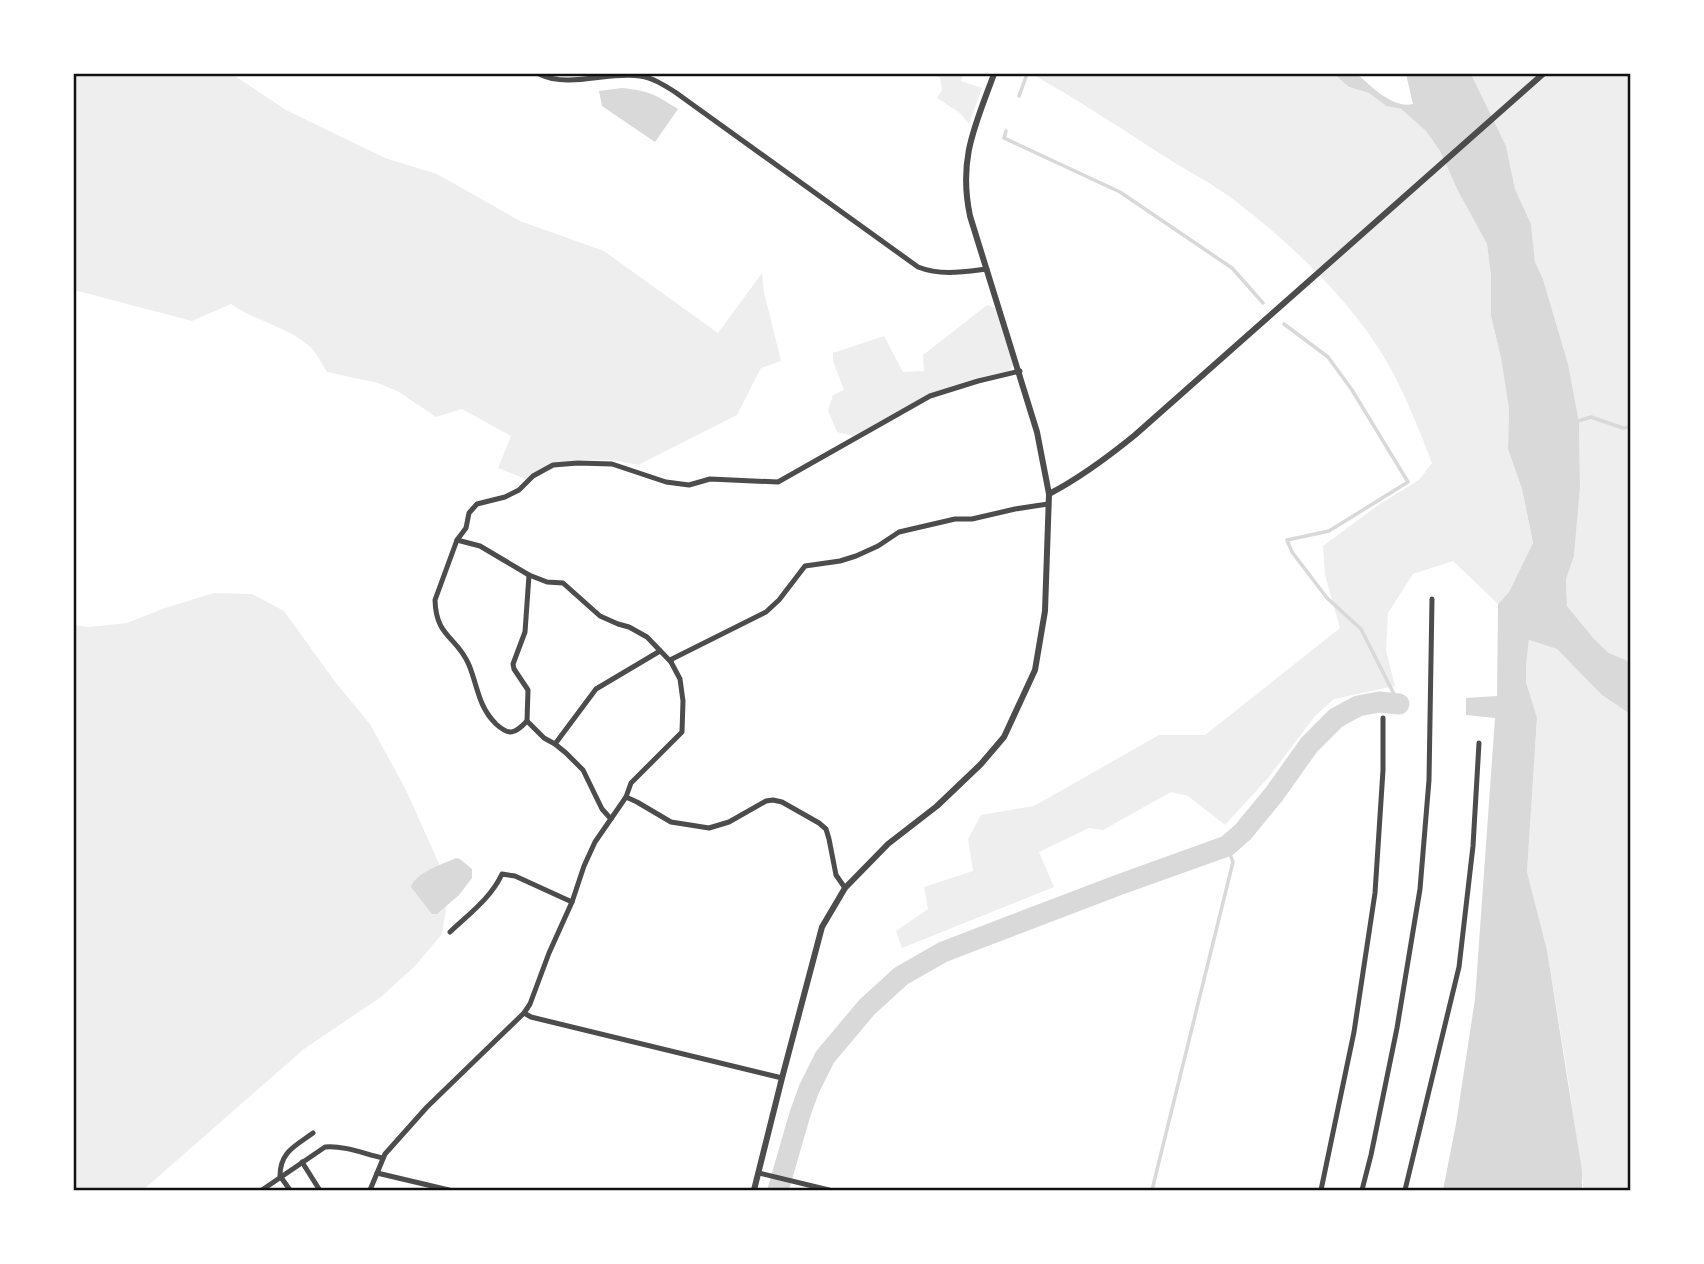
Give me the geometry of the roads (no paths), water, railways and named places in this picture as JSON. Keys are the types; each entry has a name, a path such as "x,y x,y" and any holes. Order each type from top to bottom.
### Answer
{"street":[{"path":"539,74 559,80 628,75 652,79 676,92 918,267 947,274 987,269"},
{"path":"754,1191 822,927 845,888 888,844 937,806 981,764 1004,737 1035,670 1045,611 1049,494 1037,432 970,216 965,189 966,158 994,74"},
{"path":"1049,494 1135,435 1544,74"},
{"path":"528,575 524,632 513,664 528,690 527,721 520,729 511,733 489,717 481,703 466,658 440,626 435,609 435,600 457,540 466,528 469,513 477,504 519,491 533,476 553,465 578,463 612,464 666,482 689,485 709,479 778,482 930,396 1020,371"},
{"path":"671,662 672,659 766,612 779,600 805,566 856,556 900,532 955,519 972,519 1048,505"},
{"path":"370,1191 383,1158 427,1107 524,1013 595,842 626,797 631,783 682,732 683,701 680,679 671,662 647,637 600,616 563,583 547,582 528,575 480,546 457,540"},
{"path":"1362,1191 1397,1028 1420,889 1429,780 1432,599"},
{"path":"555,744 596,689 660,651"},
{"path":"1321,1191 1354,1032 1375,893 1383,770 1383,718"},
{"path":"527,721 583,770 602,809 611,819"},
{"path":"1405,1191 1459,967 1473,846 1479,743"},
{"path":"626,797 671,822 709,828 729,822 766,801 782,802 826,829 836,875 845,888"},
{"path":"450,932 489,895 502,874 515,876 572,902"},
{"path":"524,1013 531,1017 782,1079"},
{"path":"290,1191 280,1176 285,1153 313,1133"},
{"path":"262,1191 280,1176 329,1146 383,1158"},
{"path":"302,1162 319,1189"},
{"path":"377,1173 449,1191"},
{"path":"759,1173 829,1191"}],"waterway":[{"path":"1019,96 1027,74"},
{"path":"1006,131 1004,138 1120,192 1232,268 1263,303"},
{"path":"1284,324 1328,357 1352,390 1408,482 1329,531 1287,540 1292,552 1327,598 1361,629 1399,704"},
{"path":"1575,422 1591,417 1623,428 1630,427"},
{"path":"778,1190 800,1114 825,1057 867,1007 901,976 943,952 1227,846 1243,832 1309,745 1336,718 1358,706 1379,702 1399,704"},
{"path":"1152,1190 1233,862 1227,846"}]}
